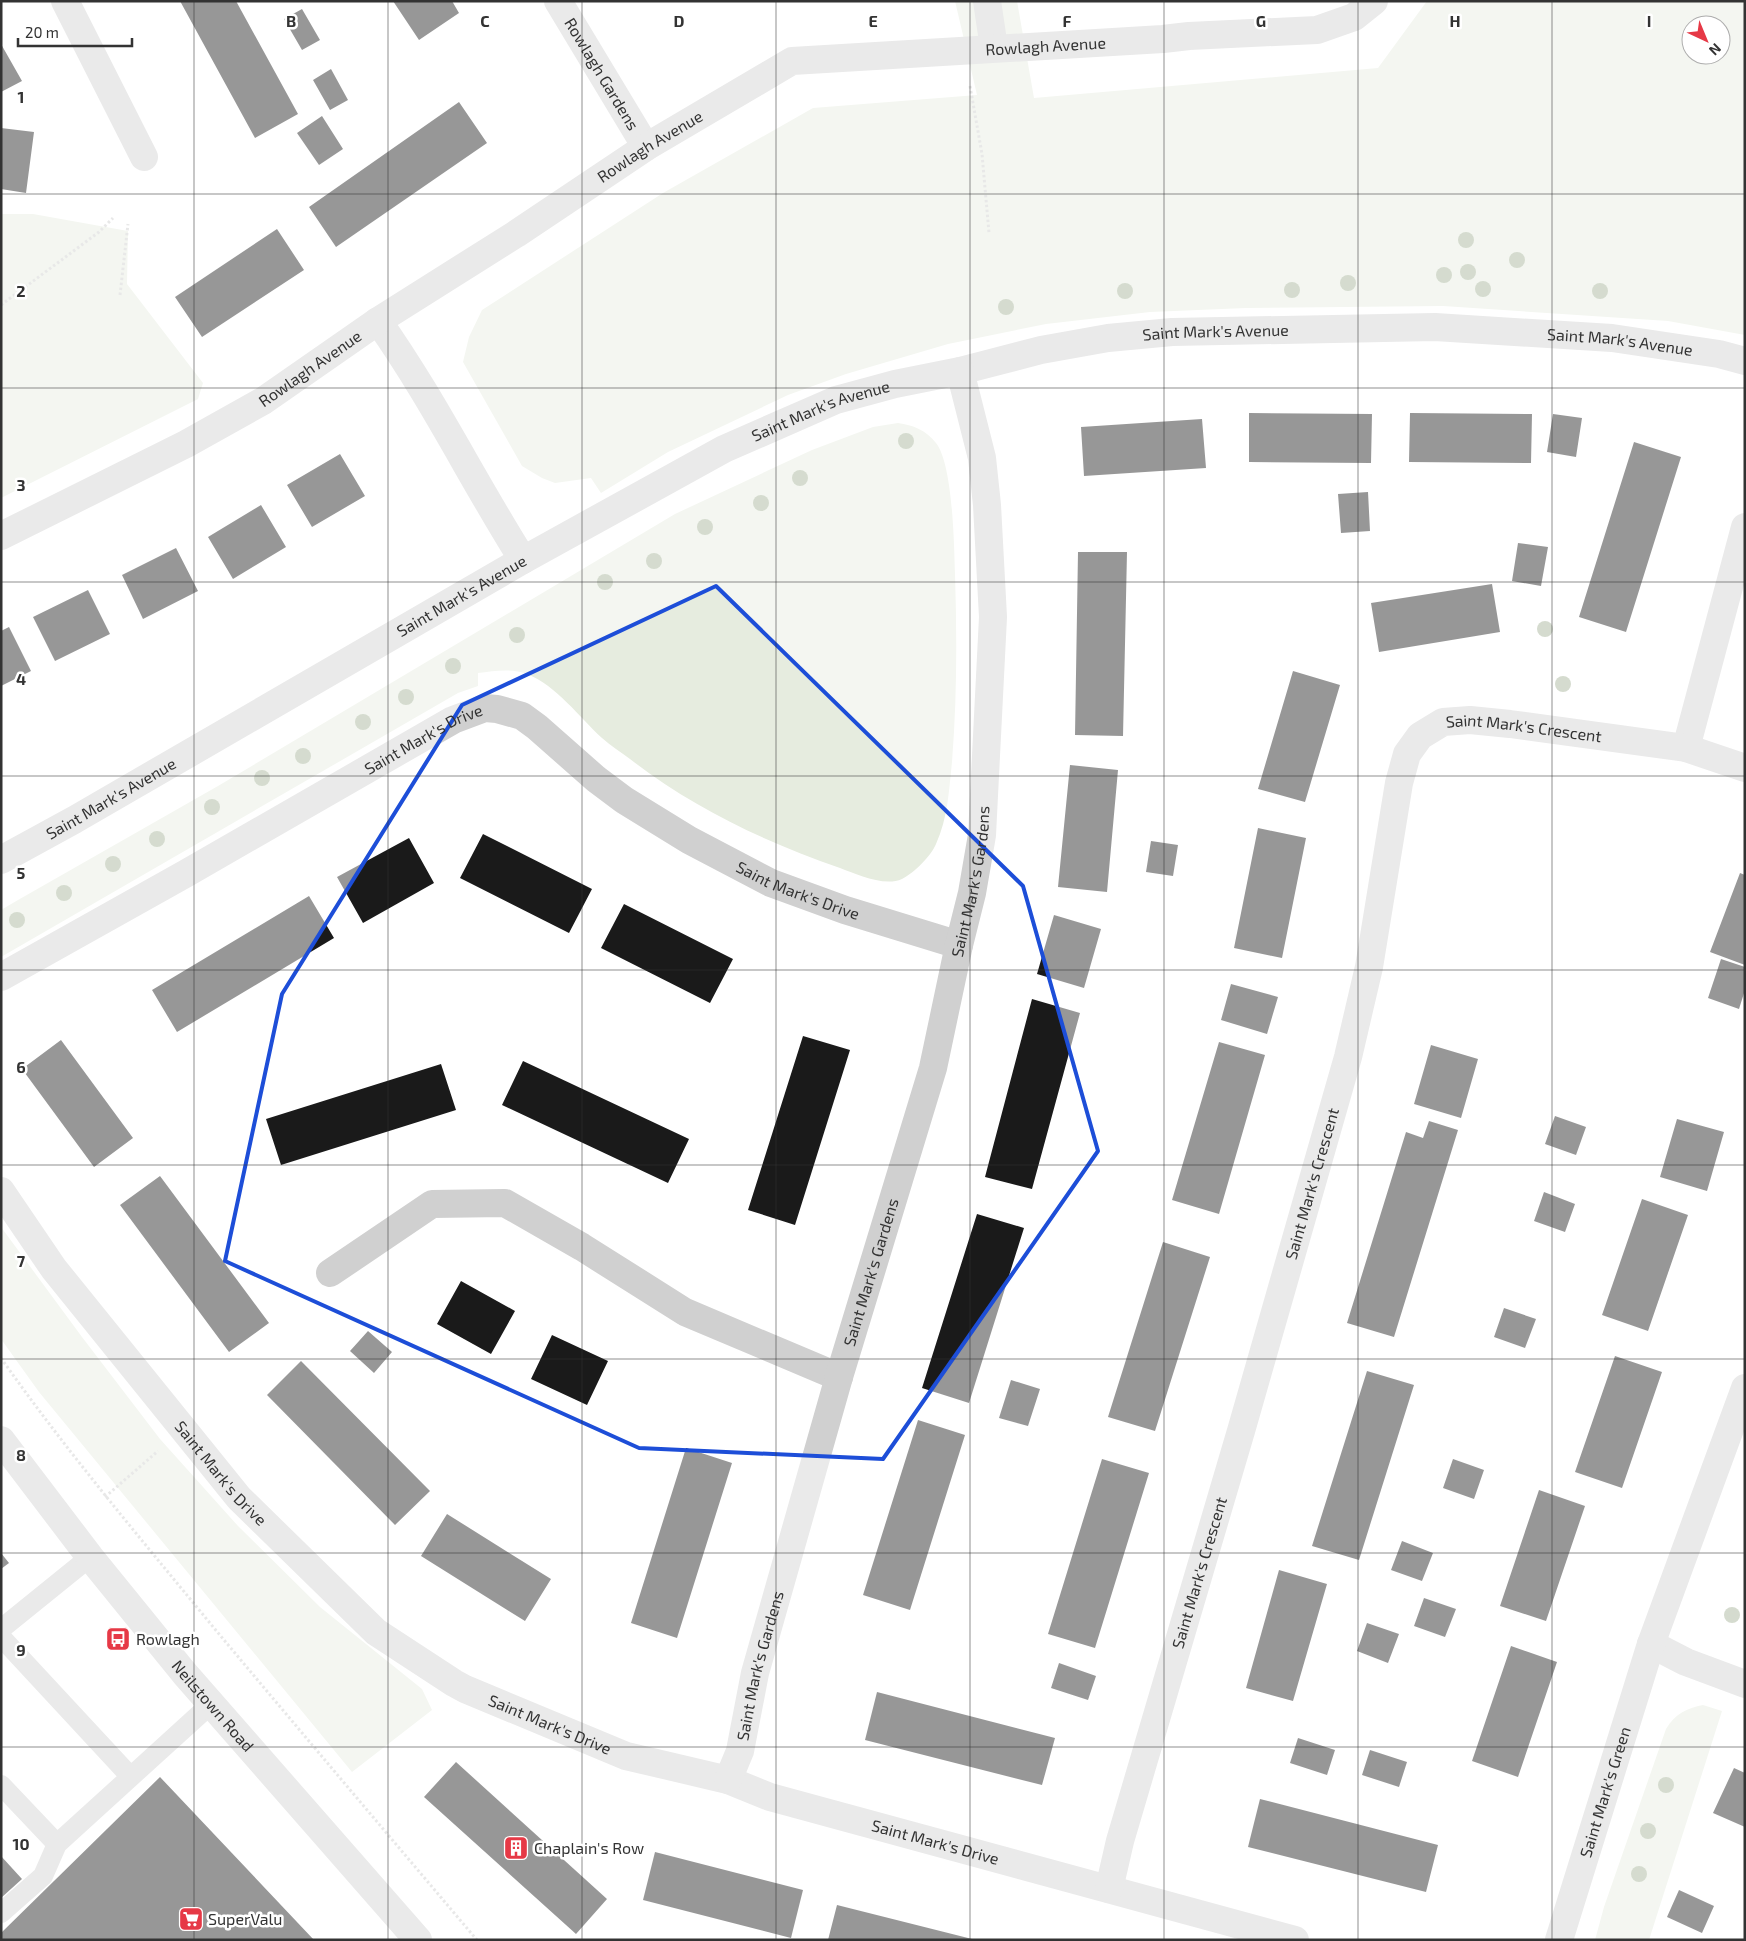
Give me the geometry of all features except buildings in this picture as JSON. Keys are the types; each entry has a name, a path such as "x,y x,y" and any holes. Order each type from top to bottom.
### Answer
{"street":[{"path":"65,1 144,158"},
{"name":"Rowlagh Gardens","path":"558,1 646,147"},
{"path":"987,1 994,48"},
{"name":"Rowlagh Avenue","path":"1,536 186,444 263,401 378,321 508,239 646,147 792,61 1317,30 1354,17 1374,1"},
{"path":"378,321 405,359 523,560"},
{"name":"Saint Mark's Avenue","path":"1,860 74,820 523,560 724,449 836,400 895,384 960,371 1041,350 1108,338 1172,332 1435,327 1612,338 1719,354 1745,361"},
{"name":"Saint Mark's Gardens","path":"728,1780 740,1751 755,1674 839,1377 933,1068 958,945 972,893 982,835 993,617 987,505 982,458 960,371"},
{"path":"1686,748 1745,527"},
{"name":"Saint Mark's Drive","path":"1,977 453,720 485,708 497,709 522,716 580,766 624,800 689,840 771,883 844,910 958,945"},
{"name":"Saint Mark's Crescent","path":"1109,1889 1120,1841 1241,1431 1348,1057 1369,967 1399,783 1407,754 1420,736 1443,722 1470,720 1686,748 1745,768"},
{"name":"Saint Mark's Drive","path":"1,1191 54,1269 238,1498 376,1632 454,1684 626,1756 728,1780 770,1796 1295,1940"},
{"path":"330,1273 432,1204 505,1203 582,1247 684,1312 839,1377"},
{"name":"Saint Mark's Green","path":"1558,1940 1652,1644 1745,1388"},
{"name":"Neilstown Road","path":"1,1440 90,1557 185,1674 418,1940"},
{"path":"1652,1644 1686,1662 1745,1684"}],"lane":[{"path":"1,1629 90,1557"},
{"path":"1,1637 130,1776"},
{"path":"1,1913 43,1876 57,1844 212,1703"},
{"path":"1,1785 57,1844"}],"path":[{"path":"970,86 982,154 989,233"},
{"path":"1,305 98,232 113,218"},
{"path":"120,295 128,224"},
{"path":"1,1358 105,1497 347,1788 477,1940"}],"highlighted area":[{"path":"716,586 1023,886 1098,1151 883,1459 639,1448 225,1261 282,994 462,705"}],"shaded area":[{"path":"955,1 1017,1 1034,98 1378,68 1427,1 1745,1 1745,335 1668,321 1443,306 1246,308 1150,312 1046,324 948,344 846,374 788,395 668,452 601,493 591,478 555,483 542,478 522,466 463,362 469,337 482,310 663,193 813,108 977,95"},
{"path":"1,214 33,214 128,231 127,284 203,383 198,399 1,498"},
{"path":"898,423 924,431 936,443 942,454 952,506 956,597 955,715 952,762 943,824 934,849 922,864 902,879 887,882 862,876 784,847 730,822 654,777 612,746 558,694 538,679 521,672 497,671 478,673 478,686 458,693 1,957 1,910 218,786 675,514 812,450 873,427"},
{"path":"1,1227 160,1439 238,1526 320,1607 422,1689 432,1710 352,1772 39,1392 1,1339"},
{"path":"1703,1705 1722,1711 1649,1940 1595,1940 1604,1907 1666,1729 1673,1719 1682,1712"}],"place":[{"name":"Rowlagh","path":"118,1639"},
{"name":"Chaplain's Row","path":"516,1848"},
{"name":"SuperValu","path":"191,1919"}]}
